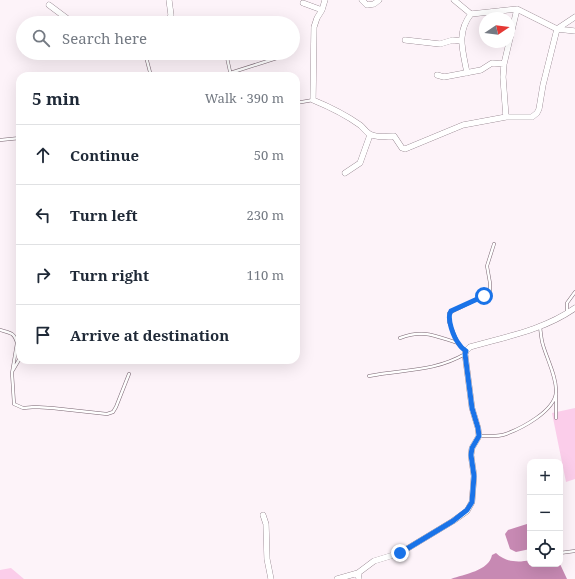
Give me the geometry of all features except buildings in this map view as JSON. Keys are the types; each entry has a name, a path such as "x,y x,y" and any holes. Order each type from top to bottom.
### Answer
{"street":[{"path":"169,0 171,16"},
{"path":"325,0 314,27 313,100 331,107 350,118 370,135 376,137 394,136 402,148 405,149 463,125 506,117 532,116 537,113 557,29 575,17"},
{"path":"362,0 367,5 374,4 379,0"},
{"path":"454,0 471,14 517,9 557,29 575,31"},
{"path":"303,3 322,10"},
{"path":"49,5 64,16"},
{"path":"506,117 503,77 504,64 517,9"},
{"path":"467,73 461,41 463,28 471,14"},
{"path":"405,40 440,44 453,40 461,41"},
{"path":"437,75 444,77 481,70 492,63 504,64"},
{"path":"345,173 360,163 370,135"},
{"path":"337,579 358,576 374,561 400,553 453,521 467,510 472,502 474,476 471,455 472,448 479,436 472,408 465,352 470,347 540,326 568,314 575,308"},
{"path":"263,515 266,524 267,559 271,579"}],"lane":[{"path":"147,60 150,72"},
{"path":"228,60 230,72"},
{"path":"239,72 272,60"},
{"path":"300,102 313,100"},
{"path":"0,140 16,138"},
{"path":"369,376 427,368 452,361 465,352 458,344 449,322 449,313 484,296 490,291 487,266 494,244"},
{"path":"568,314 567,303 575,292"},
{"path":"540,326 542,343 555,381 556,418"},
{"path":"0,330 13,334 15,338 16,343 12,373 14,404 23,408 52,408 107,414 113,412 116,407 129,374"},
{"path":"400,338 423,333 458,344"},
{"path":"12,373 17,364"},
{"path":"479,436 505,434 523,425 544,413 552,404 556,393"},
{"path":"563,553 575,551"}],"shaded area":[{"path":"575,408 575,479 566,482 563,459 561,459 552,413"},
{"path":"527,524 527,550 516,552 510,549 505,534 508,530"},
{"path":"496,553 503,558 512,561 527,560 527,567 561,567 567,579 451,579 481,568 486,565 492,555"},
{"path":"11,568 24,579 0,579 0,570"}],"route":[{"path":"400,553 453,521 467,510 472,502 474,476 471,455 472,448 479,436 478,428 468,387 466,351 458,344 448,318 451,311 484,296"}]}
